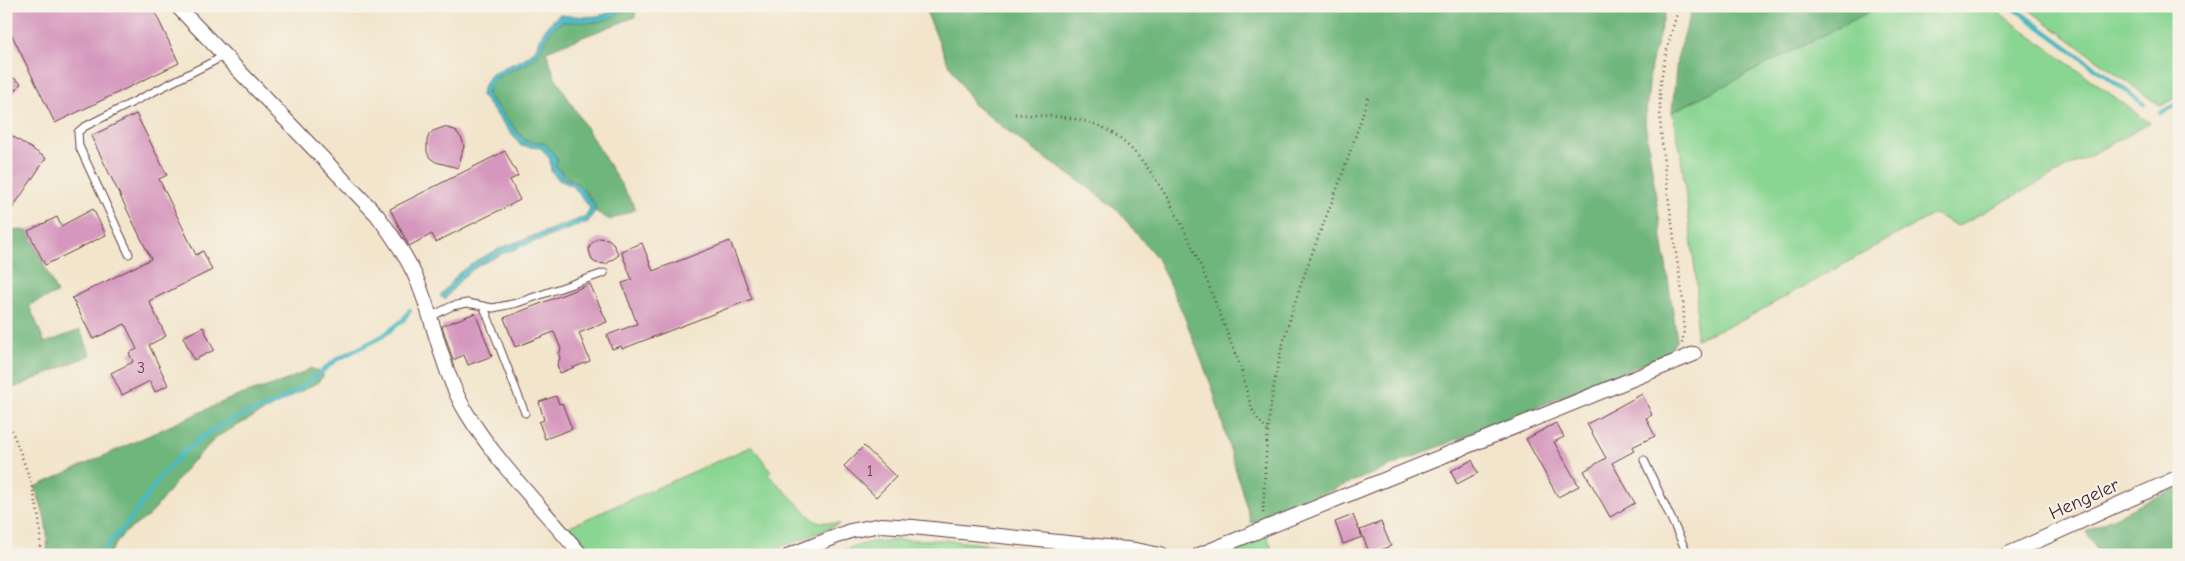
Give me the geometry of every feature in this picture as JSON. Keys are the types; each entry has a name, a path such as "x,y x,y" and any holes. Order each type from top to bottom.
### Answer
{"street":[{"path":"177,6 377,215 404,254 417,279 444,362 466,412 493,450 581,555"},
{"path":"1199,555 1694,354"},
{"name":"Hengeler","path":"2006,555 2179,477"},
{"path":"790,555 850,531 881,525 1117,548 1160,555"}],"lane":[{"path":"129,254 79,146 78,132 84,127 224,56"},
{"path":"430,317 452,306 467,303 493,308 517,303 604,273"},
{"path":"484,307 525,412"},
{"path":"1644,460 1688,555"}],"path":[{"path":"1679,6 1668,48 1660,93 1661,124 1682,304 1684,335 1679,360"},
{"path":"1262,529 1267,431 1276,373 1309,257 1343,172 1369,94"},
{"path":"1015,114 1066,118 1095,124 1118,137 1157,180 1184,230 1211,294 1240,367 1254,414 1267,431"},
{"path":"6,416 37,507 40,532 39,555"}],"green space":[{"path":"625,6 636,6 635,17 546,51 555,77 636,209 610,220 595,211 594,204 586,192 556,166 557,158 537,142 525,141 487,94 490,83 503,73 520,67 545,43 549,32 562,21 597,22 624,9"},
{"path":"924,6 1667,6 1651,65 1645,122 1677,340 1667,354 1251,523 1213,390 1183,313 1157,258 1118,211 1088,187 1030,148 973,104 946,59"},
{"path":"1693,6 1881,6 1672,112 1677,59"},
{"path":"1881,6 1990,6 2150,123 1958,226 1934,214 1745,319 1696,339 1697,285 1680,149 1672,112"},
{"path":"2024,6 2179,6 2179,97 2160,106"},
{"path":"11,229 28,231 57,293 29,305 45,343 80,330 91,355 11,389 6,397 6,238"},
{"path":"311,368 324,375 318,382 218,436 189,465 150,515 123,534 108,555 47,555 45,520 35,487 225,401 290,379"},
{"path":"752,446 771,471 768,474 815,521 840,524 762,555 591,555 568,527"},
{"path":"2179,486 2179,555 2099,555 2086,531"},
{"path":"1267,535 1274,555 1222,555"},
{"path":"946,540 1086,555 824,555 871,542"}],"water":[{"path":"619,6 623,6 624,9 609,19 602,21 588,23 562,22 550,32 541,49 531,61 496,79 487,94 525,141 545,143 557,158 556,166 565,177 578,184 595,205 595,211 588,222 504,253 479,265 463,277 445,299 440,296 459,273 477,260 503,247 585,217 590,208 573,186 559,180 551,171 550,159 541,148 521,146 481,95 484,85 494,73 532,53 546,27 559,15 598,16 606,14"}],"building":[{"path":"11,6 152,6 179,63 55,123 6,23 6,9"},
{"path":"6,73 21,83 6,104"},
{"path":"136,114 167,175 159,179 196,255 203,251 212,270 149,301 166,336 149,345 168,385 155,392 150,381 122,395 111,373 133,362 129,353 137,349 125,324 93,339 72,298 151,259 91,136"},
{"path":"444,127 455,130 462,139 464,146 458,168 436,162 430,158 427,152 429,135 433,131"},
{"path":"6,132 46,158 6,218"},
{"path":"505,151 518,176 510,180 520,200 436,242 432,234 409,246 390,209"},
{"path":"93,209 106,235 45,265 28,231 57,217 61,226"},
{"path":"598,238 608,239 612,242 619,255 606,264 596,263 592,260 589,250 590,245"},
{"path":"730,241 752,299 622,349 621,346 612,349 607,335 637,324 622,283 632,280 621,251 642,243 653,271"},
{"path":"590,284 607,322 579,333 590,361 560,373 557,365 561,349 554,332 515,347 504,318"},
{"path":"475,313 492,356 468,365 464,355 453,360 442,326"},
{"path":"203,327 214,350 194,360 183,337"},
{"path":"1642,394 1652,415 1646,418 1655,436 1632,447 1634,451 1612,463 1635,503 1610,517 1584,471 1606,458 1587,424"},
{"path":"556,396 559,404 562,403 572,429 545,439 539,422 544,420 539,402"},
{"path":"1556,423 1564,437 1554,442 1579,486 1558,497 1526,439"},
{"path":"864,446 896,477 876,497 844,466"},
{"path":"1472,460 1478,473 1457,484 1451,471"},
{"path":"1353,515 1362,537 1343,544 1335,522"},
{"path":"1381,522 1391,546 1370,554 1360,530"}],"waterway":[{"path":"2011,6 2144,104"},
{"path":"2160,113 2179,104"},
{"path":"98,555 127,524 163,474 185,451 209,432 236,418 274,404 297,391 336,360 383,336 403,320 410,310"}]}
